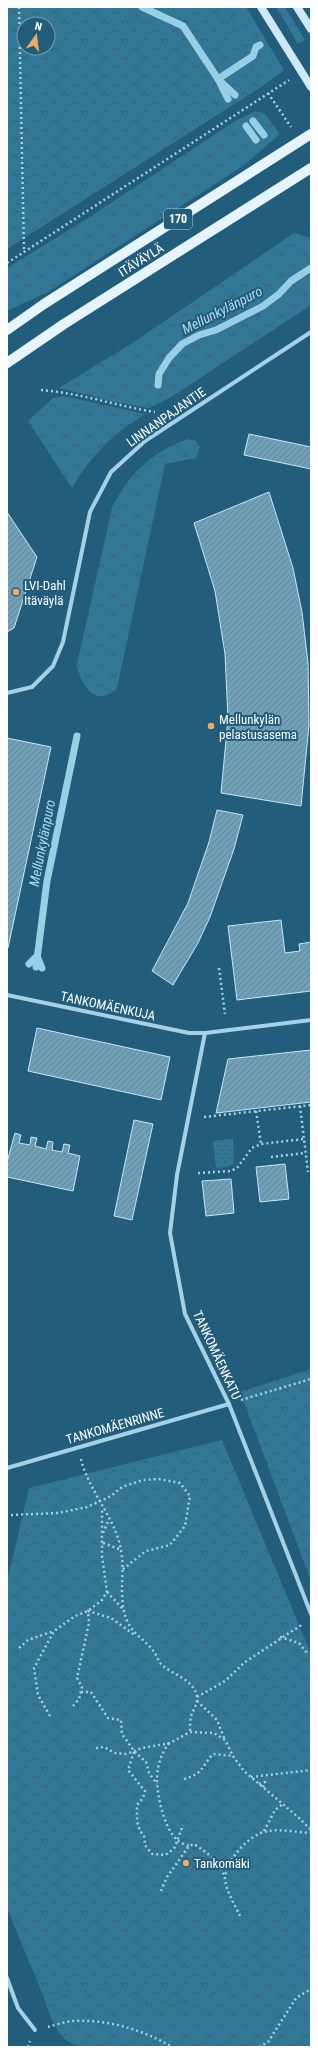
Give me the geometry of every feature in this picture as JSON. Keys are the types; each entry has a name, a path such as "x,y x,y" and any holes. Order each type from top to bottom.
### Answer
{"main road":[{"path":"260,7 311,87"},
{"path":"297,7 311,29"},
{"name":"ITÄVÄYLÄ","path":"7,330 44,304 311,134"},
{"name":"ITÄVÄYLÄ","path":"7,363 64,324 311,168"}],"street":[{"name":"LINNANPAJANTIE","path":"7,693 32,687 53,666 62,642 90,512 99,492 111,472 145,441 311,332"},
{"name":"TANKOMÄENKUJA","path":"7,995 189,1033 205,1033"},
{"path":"205,1033 311,1020"},
{"name":"TANKOMÄENKATU","path":"205,1033 177,1175 170,1233 185,1314 229,1404 311,1614"},
{"name":"TANKOMÄENRINNE","path":"7,1468 229,1404"},
{"path":"7,1978 18,2008 35,2030"}],"path":[{"path":"19,7 24,252"},
{"path":"7,263 291,79"},
{"path":"41,390 56,391 121,407 155,412"},
{"path":"219,968 225,1014"},
{"path":"204,1117 311,1105"},
{"path":"300,1106 308,1172"},
{"path":"256,1111 261,1144"},
{"path":"198,1173 231,1171 237,1168 252,1148 261,1144 304,1139"},
{"path":"271,1157 305,1153"},
{"path":"229,1404 311,1379"},
{"path":"78,1447 84,1471 109,1519 120,1549 122,1556 121,1570 124,1609 128,1623 137,1637"},
{"path":"11,1515 58,1513 87,1507 111,1496 122,1487 143,1480 159,1479 180,1483 190,1496 185,1526 170,1545 146,1552 121,1570"},
{"path":"102,1505 102,1556 107,1592 124,1609"},
{"path":"102,1533 109,1519"},
{"path":"103,1543 120,1549"},
{"path":"19,1648 28,1640 54,1631 75,1616 88,1610 102,1600 107,1592"},
{"path":"88,1610 111,1618 153,1650 161,1664 192,1686 197,1697 197,1701 191,1716 190,1732"},
{"path":"73,1706 79,1699 82,1687 77,1678 88,1623 88,1610"},
{"path":"197,1697 225,1681 245,1662 280,1637 305,1622"},
{"path":"50,1716 38,1695 34,1668 54,1631"},
{"path":"280,1637 299,1643 307,1653"},
{"path":"81,1692 91,1692 108,1718 121,1720 122,1734 134,1751 146,1762 149,1773 157,1784"},
{"path":"197,1701 217,1720 233,1756 250,1777 311,1831"},
{"path":"96,1748 104,1747 115,1753 126,1754 170,1742 190,1732 214,1733 225,1740"},
{"path":"170,1742 162,1752 158,1769 157,1784 162,1810 168,1826 178,1841 189,1846"},
{"path":"134,1751 128,1770 145,1790 143,1798 138,1805 137,1821 140,1831 144,1836 146,1845 152,1854 165,1855 174,1849 183,1825"},
{"path":"184,1779 194,1777 201,1772 207,1760 213,1754 233,1756"},
{"path":"250,1777 270,1776 311,1770"},
{"path":"258,1784 264,1782 270,1776"},
{"path":"263,1788 264,1782"},
{"path":"264,1832 275,1810 282,1804"},
{"path":"225,1878 231,1860 245,1843 264,1832 311,1831"},
{"path":"161,1891 167,1877 189,1846 194,1844 212,1855 221,1866 230,1896 240,1916"},
{"path":"259,2047 268,2042 296,1998 311,1989"},
{"path":"35,2030 71,2021 122,2025 159,2039 172,2047"}],"green space":[{"path":"7,7 115,7 128,19 171,28 183,7 226,7 261,87 7,249"},
{"path":"115,7 183,7 171,28 128,19"},
{"path":"226,7 246,7 284,70 261,87"},
{"path":"276,7 285,7 305,40 298,44"},
{"path":"256,111 265,114 280,134 243,166 48,292 7,311 7,268 85,220 235,121"},
{"path":"294,233 311,238 311,305 173,396 149,408 115,402 59,388 131,344"},
{"path":"64,396 145,414 112,438 95,455 72,488 28,421 53,398"},
{"path":"188,439 196,441 200,447 196,458 165,464 117,688 109,694 102,696 96,695 90,692 85,686 77,664 112,508 118,496 142,466 163,450"},
{"path":"233,1139 234,1163 229,1167 216,1168 213,1141"},
{"path":"311,1369 311,1581 240,1392"},
{"path":"222,1440 311,1654 311,1946 268,1969 195,2002 148,2004 107,1989 42,1993 7,1908 7,1582 29,1488"},
{"path":"311,1946 311,2047 82,2047 66,2040 60,2034 51,2018 42,1993 107,1989 148,2004 195,2002 268,1969"}],"building":[{"path":"249,434 311,447 311,469 244,455"},
{"path":"269,492 293,568 302,612 308,663 309,725 301,806 221,793 228,719 225,654 215,591 194,523"},
{"name":"LVI-Dahl Itäväylä","path":"7,512 37,557 14,628 7,632"},
{"path":"7,738 51,747 8,948 7,948"},
{"path":"217,810 243,815 234,849 210,917 198,943 173,985 152,971 188,903 209,842"},
{"path":"281,920 285,953 300,951 299,944 311,942 311,991 237,1000 228,926"},
{"path":"37,1028 170,1057 161,1100 28,1071"},
{"path":"311,1050 311,1102 216,1113 228,1059"},
{"path":"134,1120 153,1124 132,1220 114,1216"},
{"path":"15,1133 21,1135 19,1143 30,1145 31,1137 37,1138 35,1146 46,1149 48,1141 53,1142 52,1150 62,1152 64,1144 70,1145 68,1153 80,1156 73,1191 7,1177 7,1162"},
{"path":"285,1164 289,1199 260,1202 256,1167"},
{"path":"231,1179 234,1213 206,1216 202,1181"}],"waterway":[{"name":"Mellunkylänpuro","path":"142,7 183,26 218,79 228,99"},
{"path":"235,95 218,79 253,56 256,47 260,45"},
{"name":"Mellunkylänpuro","path":"253,121 264,135"},
{"name":"Mellunkylänpuro","path":"246,126 256,140"},
{"name":"Mellunkylänpuro","path":"158,385 159,374 169,358 182,344 199,335 216,330 263,306 279,294 291,281 311,268"},
{"name":"Mellunkylänpuro","path":"36,967 47,881 77,736"},
{"name":"Mellunkylänpuro","path":"29,964 37,956 42,968"}],"place":[{"name":"LVI-Dahl Itäväylä","path":"16,592"},
{"name":"Mellunkylän pelastusasema","path":"211,726"},
{"name":"Tankomäki","path":"186,1863"}]}
